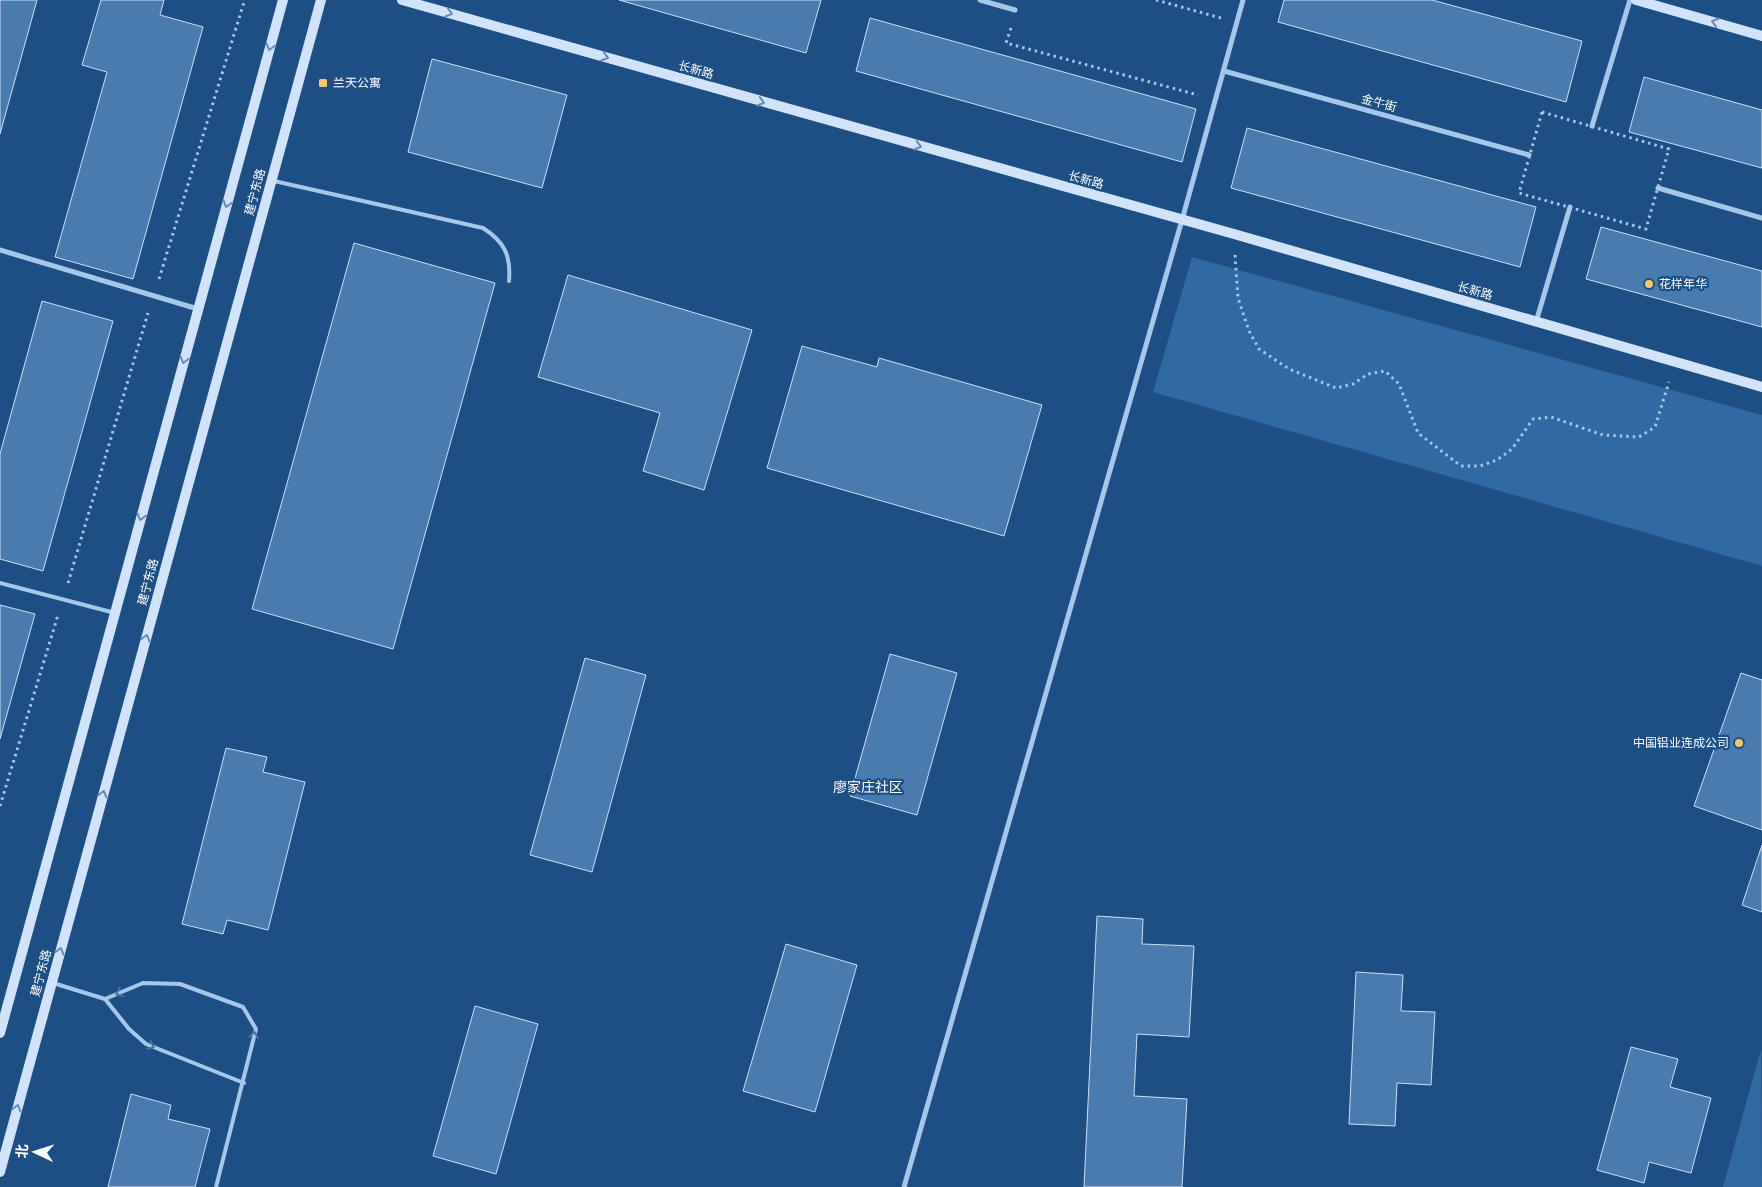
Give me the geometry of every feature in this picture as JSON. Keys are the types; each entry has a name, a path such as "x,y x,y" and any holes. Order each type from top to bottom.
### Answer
{"main road":[{"name":"建宁东路","path":"0,1033 283,0"},
{"name":"建宁东路","path":"0,1172 321,0"},
{"name":"长新路","path":"402,0 1234,234 1762,387"},
{"path":"1636,0 1762,36"}],"street":[{"path":"980,0 1015,10"},
{"path":"904,1187 1182,220 1243,0"},
{"path":"1592,126 1630,0"},
{"name":"金牛街","path":"1224,71 1530,155"},
{"path":"1658,188 1762,218"},
{"path":"1536,322 1570,208"},
{"path":"0,250 198,309"}],"lane":[{"path":"271,181 483,228 501,242 507,254 510,268 509,281"},
{"path":"0,582 115,613"},
{"path":"52,983 105,999 129,1029 146,1044 244,1083"},
{"path":"105,999 143,983 180,984 243,1007 256,1029 244,1083 216,1187"}],"path":[{"path":"0,806 153,296 244,2 243,0"},
{"path":"1156,0 1237,22"},
{"path":"1015,10 1006,43 1215,100"},
{"path":"1542,112 1669,149 1646,229 1519,193 1530,155 1542,112"},
{"path":"1234,234 1238,298 1249,331 1259,349 1289,369 1336,388 1353,384 1368,374 1385,371 1399,384 1418,433 1461,466 1480,466 1497,460 1512,449 1533,419 1551,417 1603,435 1639,437 1655,427 1676,362"}],"shaded area":[{"path":"1192,257 1762,415 1762,566 1153,392"},
{"path":"1761,1049 1762,1187 1723,1187"}],"building":[{"path":"0,0 37,0 0,134"},
{"path":"101,0 164,0 160,15 203,27 133,279 55,257 107,72 82,65"},
{"path":"619,0 821,0 806,53"},
{"path":"1284,0 1432,0 1582,41 1566,102 1278,22"},
{"path":"870,18 1196,109 1182,162 856,71"},
{"path":"432,59 567,95 542,188 408,152"},
{"path":"1644,77 1762,110 1762,168 1629,132"},
{"path":"1247,128 1536,207 1520,267 1231,188"},
{"path":"1601,227 1762,271 1762,327 1586,279"},
{"path":"354,243 495,283 393,649 252,609"},
{"path":"568,275 752,330 704,490 643,471 660,413 538,377"},
{"path":"42,301 113,321 43,571 0,559 0,454"},
{"path":"802,346 877,367 879,358 1042,405 1004,536 767,468"},
{"path":"0,605 35,614 0,739"},
{"path":"890,654 957,673 917,815 850,796"},
{"path":"585,658 646,675 592,872 530,855"},
{"name":"中国铝业连成公司","path":"1741,673 1762,680 1762,830 1694,806"},
{"path":"226,748 267,757 263,772 305,782 268,930 227,920 223,934 182,924"},
{"path":"1762,845 1762,912 1742,905"},
{"path":"1097,916 1143,919 1142,944 1194,946 1189,1037 1137,1034 1134,1096 1187,1099 1182,1187 1084,1187"},
{"path":"786,944 857,965 815,1112 743,1091"},
{"path":"1356,972 1403,975 1401,1011 1435,1012 1431,1085 1397,1083 1395,1126 1349,1124"},
{"path":"475,1006 538,1024 496,1174 433,1156"},
{"path":"1631,1047 1678,1059 1670,1087 1711,1098 1691,1173 1649,1162 1644,1183 1597,1170"},
{"path":"131,1094 171,1105 168,1119 210,1129 195,1187 108,1187"}],"place":[{"name":"兰天公寓","path":"323,83"},
{"name":"花样年华","path":"1649,284"},
{"name":"中国铝业连成公司","path":"1739,743"}],"district":[{"name":"廖家庄社区","path":"868,787"}]}
